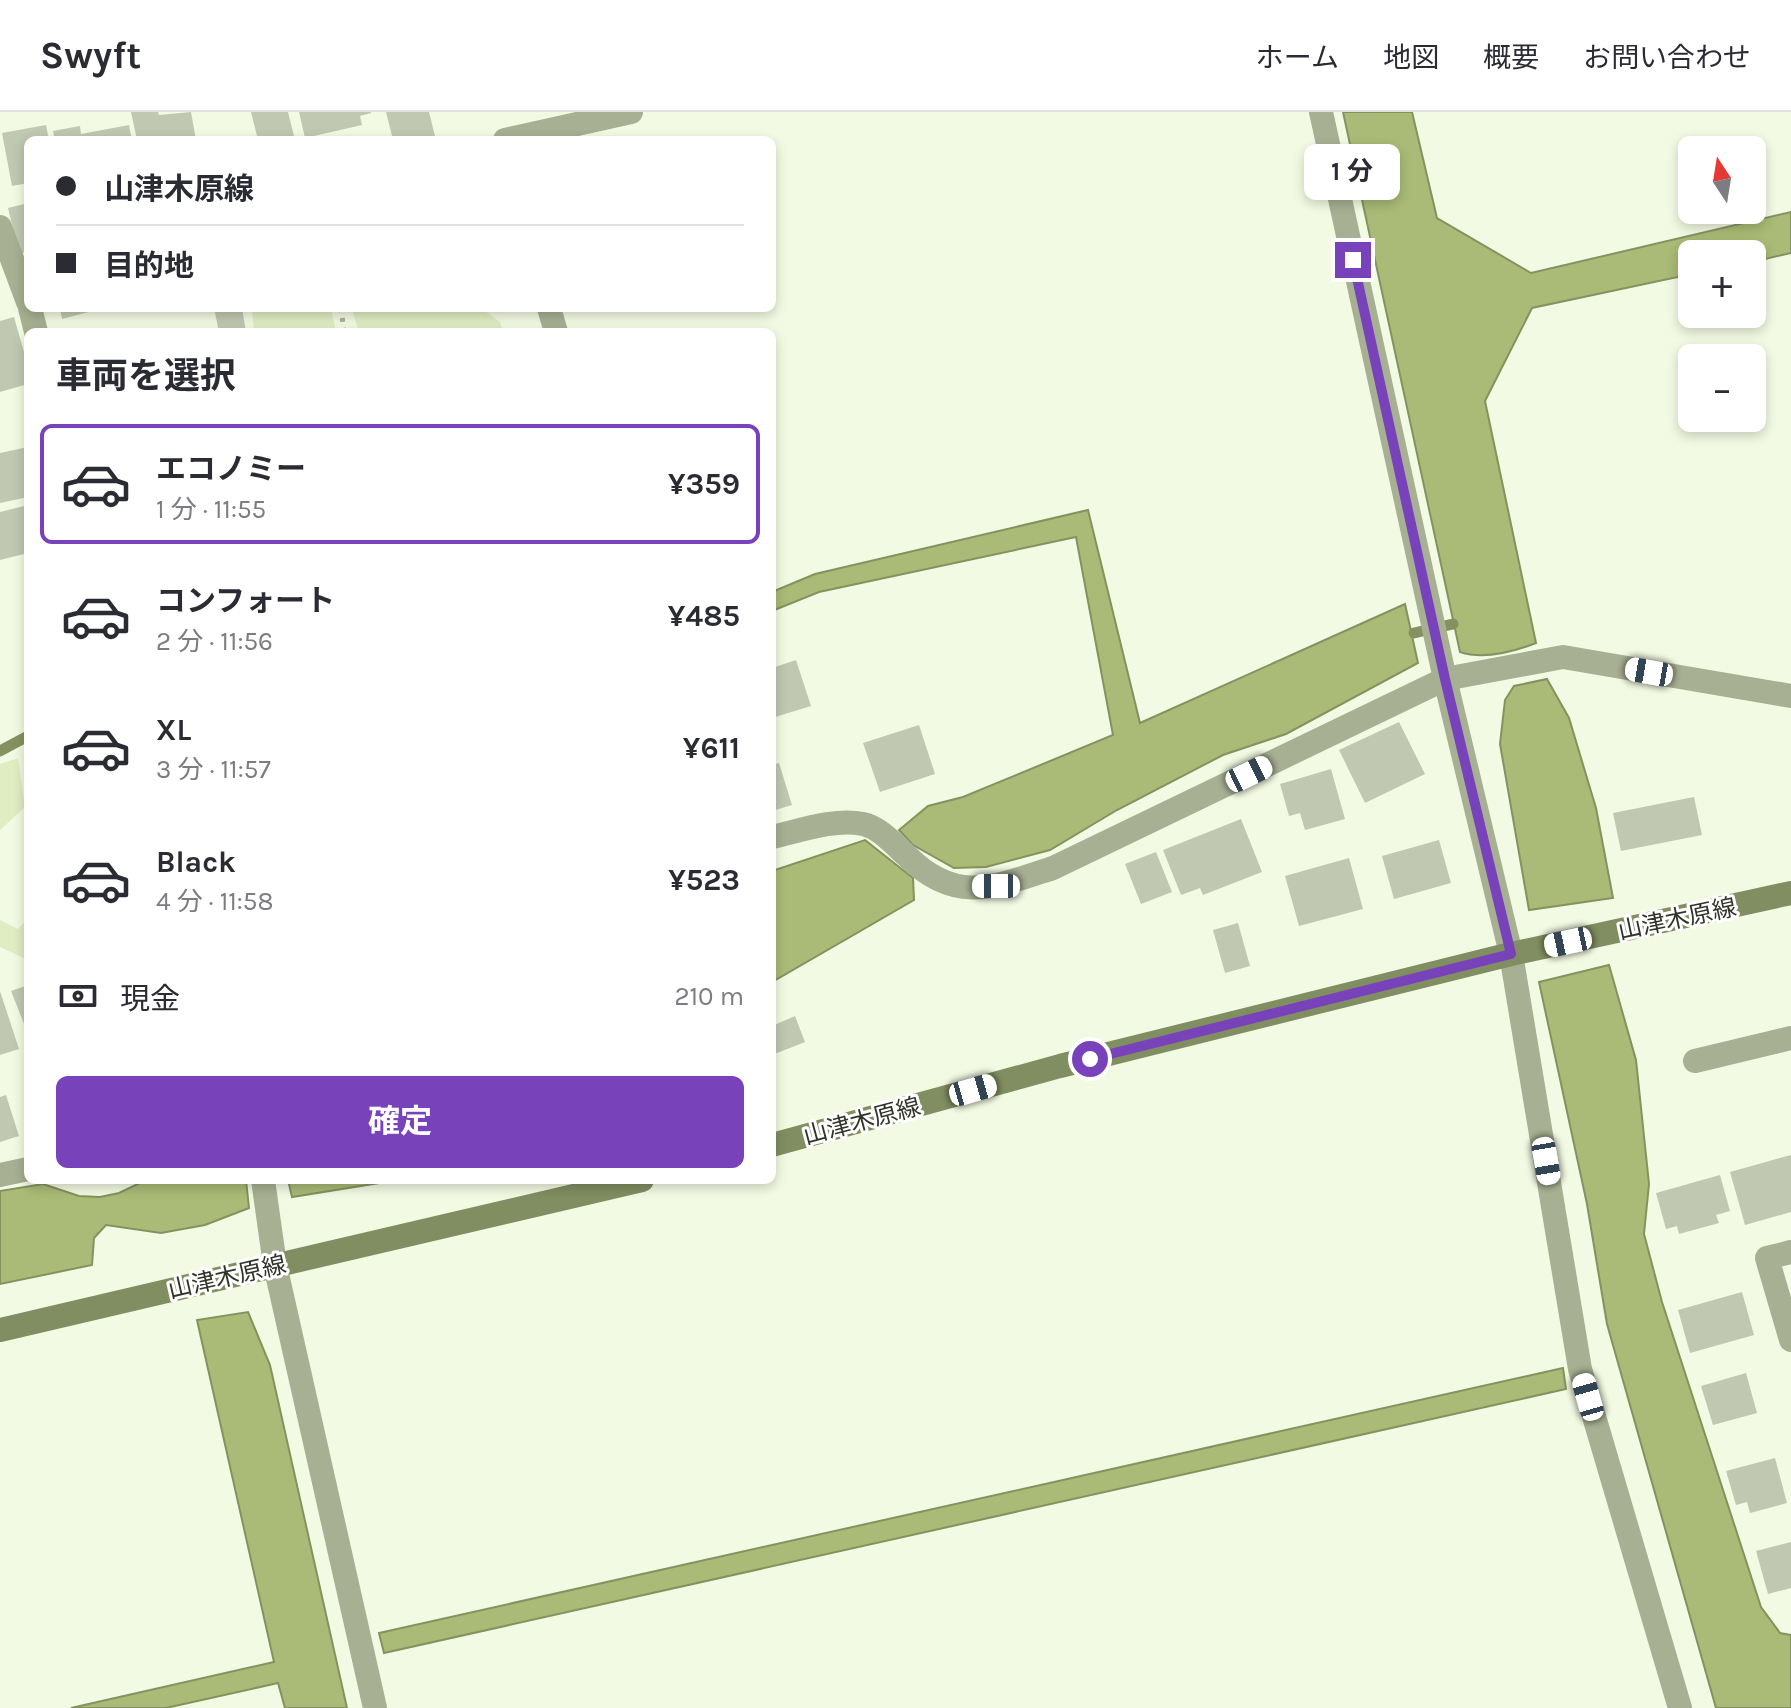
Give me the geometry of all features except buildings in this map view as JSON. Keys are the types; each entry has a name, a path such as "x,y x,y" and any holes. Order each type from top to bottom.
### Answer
{"street":[{"path":"523,136 631,112"},
{"path":"1321,112 1445,679 1511,954 1580,1369 1680,1708"},
{"path":"0,227 24,281"},
{"path":"776,836 824,825 864,824 888,838 917,867 948,886 996,886 1053,868 1445,679 1563,657 1791,696"},
{"name":"山津木原線","path":"776,1144 1060,1066 1511,954 1791,893"},
{"path":"1695,1061 1791,1038"},
{"path":"0,1175 24,1170"},
{"path":"264,1184 275,1265 375,1708"},
{"name":"山津木原線","path":"0,1330 625,1184"},
{"path":"1791,1252 1767,1258 1791,1340"}],"shaded area":[{"path":"1343,112 1412,112 1437,218 1531,273 1740,224 1766,224 1766,218 1791,212 1791,253 1766,259 1766,240 1678,240 1678,277 1532,308 1485,401 1536,643 1489,655 1460,652"},
{"path":"252,312 332,312 335,328 254,328"},
{"path":"353,312 486,312 500,322 502,328 358,328"},
{"path":"1088,510 1140,723 1405,604 1418,663 1286,734 1223,755 1117,810 1050,850 986,867 954,868 913,845 899,830 928,806 963,797 1113,735 1076,537 819,592 776,609 776,590 815,574"},
{"path":"1547,679 1569,718 1596,808 1613,898 1529,910 1500,744 1505,700 1514,686"},
{"path":"18,758 24,808 0,830 0,764"},
{"path":"865,840 913,878 914,900 776,980 776,870"},
{"path":"0,920 18,929 24,922 24,958 0,947"},
{"path":"1609,965 1636,1060 1649,1184 1644,1234 1662,1302 1761,1607 1780,1633 1791,1635 1791,1708 1716,1708 1607,1324 1587,1204 1539,982"},
{"path":"43,1184 79,1196 100,1197 119,1193 138,1184 246,1184 249,1208 205,1225 161,1233 106,1225 94,1238 92,1265 0,1284 0,1191"},
{"path":"289,1184 373,1184 292,1197"},
{"path":"248,1312 270,1365 347,1708 285,1708 278,1683 166,1708 71,1708 274,1662 197,1320"},
{"path":"1563,1368 1566,1389 384,1653 379,1633"}],"waterway":[{"path":"1414,633 1453,624"},
{"path":"0,751 24,738"}],"route":[{"path":"1090,1059 1511,954 1445,679 1353,260"}]}
